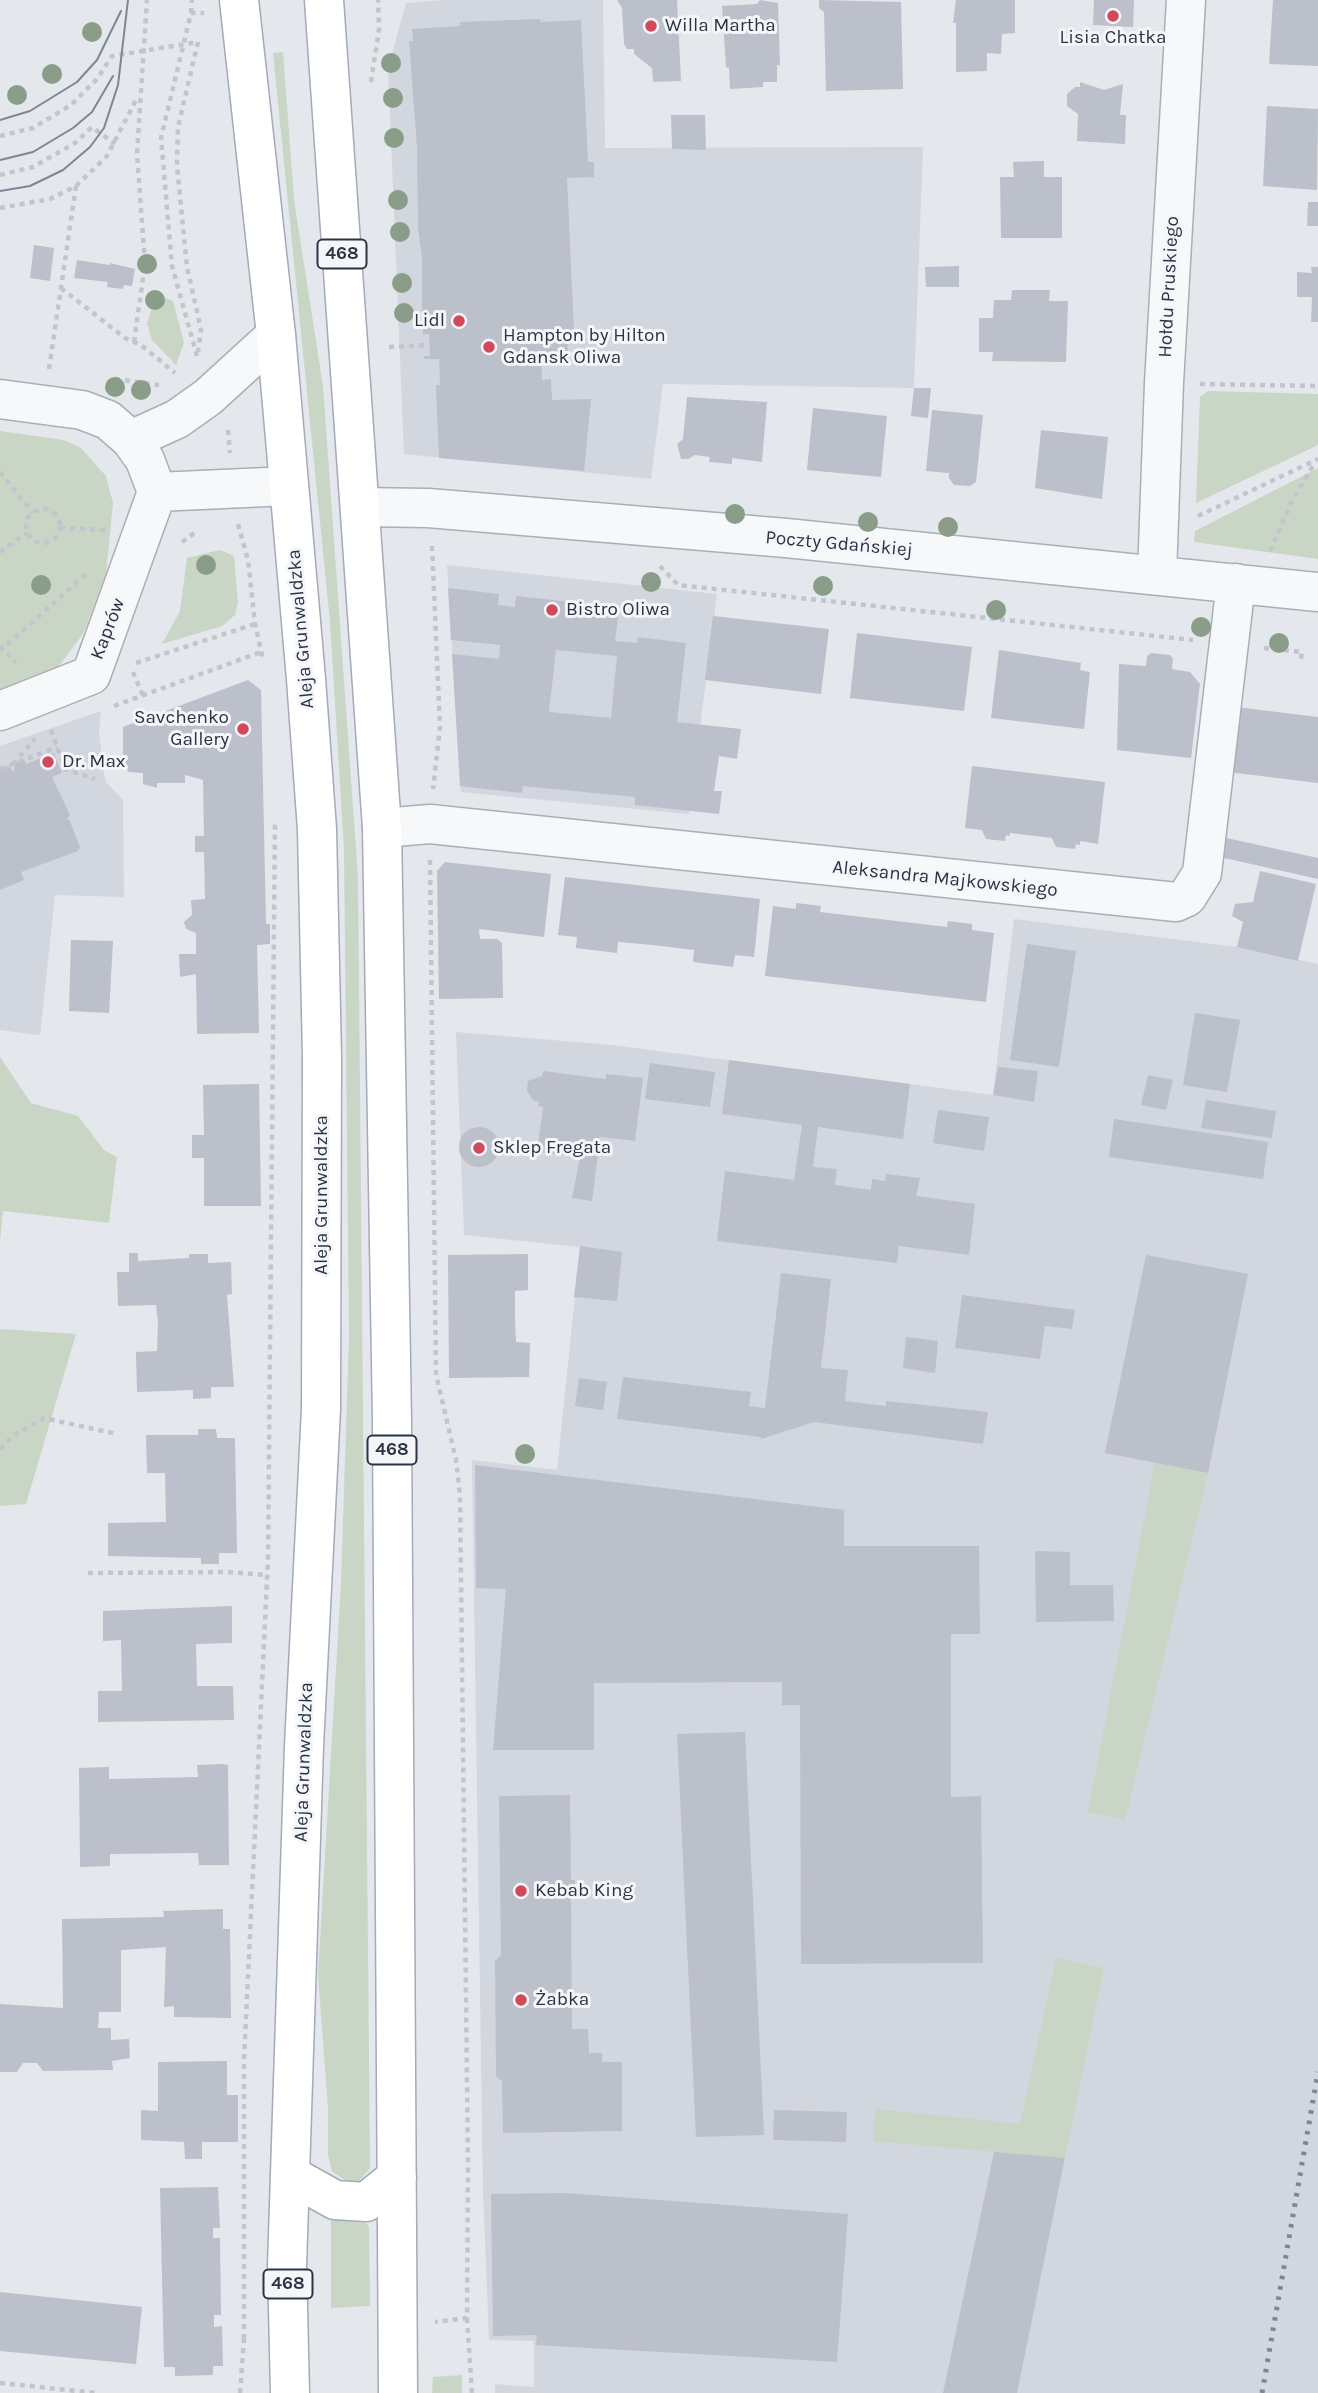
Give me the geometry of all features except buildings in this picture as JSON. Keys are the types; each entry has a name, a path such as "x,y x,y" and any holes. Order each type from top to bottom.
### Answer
{"main road":[{"name":"468","path":"324,0 382,828 388,1107 398,2393"},
{"name":"Aleja Grunwaldzka","path":"227,6 276,335 317,829 323,1057 321,1409 304,1746 287,2266 290,2393"},
{"path":"290,2175 335,2200 366,2202 397,2177"}],"street":[{"name":"Hołdu Pruskiego","path":"1157,575 1164,383 1186,0"},
{"path":"131,440 177,419 208,397 276,335"},
{"path":"0,399 82,410 108,420 131,440 145,460 157,492 289,486"},
{"name":"Kaprów","path":"0,711 96,691 157,492"},
{"name":"Poczty Gdańskiej","path":"360,507 428,508 786,538 1318,592"},
{"name":"Aleksandra Majkowskiego","path":"382,828 430,824 1176,902 1187,897 1202,873 1228,643 1245,584"}],"path":[{"path":"134,342 145,264 136,153 147,0"},
{"path":"192,0 161,138 172,266 197,356 201,344 201,329 187,267 177,166 178,127 198,42"},
{"path":"371,91 379,30 378,0"},
{"path":"191,13 227,6"},
{"path":"0,136 33,128 71,105 97,79 112,56 207,40"},
{"path":"0,208 50,199 76,187 115,144 139,94"},
{"path":"0,175 33,167 75,143 92,127 115,144"},
{"path":"62,372 49,370 76,187"},
{"path":"61,288 125,338 174,373 184,376"},
{"path":"388,333 390,359"},
{"path":"567,342 597,341"},
{"path":"389,346 429,345"},
{"path":"103,377 171,386"},
{"path":"1164,383 1318,386"},
{"path":"227,420 230,458"},
{"path":"1188,521 1316,460"},
{"path":"1245,584 1316,460"},
{"path":"0,472 33,513"},
{"path":"42,509 52,512 58,518 61,528 56,537 44,543 37,542 27,533 26,523 33,513 42,509"},
{"path":"237,521 248,560 255,624 267,672"},
{"path":"61,528 117,530"},
{"path":"175,548 188,536 204,528"},
{"path":"233,531 240,536"},
{"path":"0,552 27,533"},
{"path":"432,535 440,727 430,824 436,1374 456,1460 460,1495 468,2164 467,2318 472,2393"},
{"path":"654,560 678,585 1228,643 1302,652 1301,659"},
{"path":"0,651 94,567"},
{"path":"255,624 96,691 115,706 261,652"},
{"path":"13,764 48,724 58,721"},
{"path":"48,724 65,769 95,779"},
{"path":"0,769 57,747"},
{"path":"240,2393 244,2339 244,2060 267,1575 275,817"},
{"path":"0,1449 14,1435 44,1418 117,1434"},
{"path":"88,1573 228,1572 267,1575"},
{"path":"428,2323 467,2318"},
{"path":"244,2339 253,2337"},
{"path":"0,2383 97,2393"}],"shaded area":[{"path":"445,0 603,0 605,148 923,147 914,388 663,384 651,479 404,454 388,68 406,3"},
{"path":"447,565 717,594 689,814 461,792"},
{"path":"101,711 99,733 105,781 123,800 124,897 55,895 40,1035 0,1030 0,746"},
{"path":"1014,919 1237,947 1318,964 1318,2393 495,2393 495,2384 534,2387 534,2341 489,2340 483,2192 472,1460 557,1470 580,1247 464,1235 456,1032 612,1045 993,1095"}],"green space":[{"path":"283,52 294,200 323,386 358,877 370,2168 359,2181 349,2183 332,2171 328,2155 328,2108 318,1975 341,1584 349,1337 344,849 330,622 273,53"},
{"path":"156,294 173,301 184,343 176,365 152,340 147,323"},
{"path":"1208,391 1318,394 1318,445 1196,503 1200,397"},
{"path":"0,431 64,440 81,448 106,476 113,503 106,574 83,634 58,667 0,694"},
{"path":"1318,468 1318,559 1194,542 1195,531"},
{"path":"220,550 234,556 238,602 235,615 222,626 162,644 180,611 187,558"},
{"path":"0,1057 31,1103 78,1116 104,1150 117,1157 109,1223 3,1211 0,1241"},
{"path":"0,1329 76,1334 26,1504 0,1506"},
{"path":"1155,1463 1208,1473 1125,1820 1088,1812"},
{"path":"1056,1958 1104,1968 1065,2158 873,2141 875,2109 1020,2124"},
{"path":"331,2219 365,2223 369,2226 370,2306 331,2308"},
{"path":"462,2375 462,2393 432,2393 433,2377"}],"tram line":[{"path":"0,191 30,186 63,170 90,147 104,128 118,85 128,0"},
{"path":"0,120 30,111 77,82 97,60 121,11"},
{"path":"0,160 33,152 73,128 92,112 113,76"}],"railway":[{"path":"1262,2393 1318,2072"}],"place":[{"name":"Lisia Chatka","path":"1113,16"},
{"name":"Willa Martha","path":"651,26"},
{"name":"Lidl","path":"459,321"},
{"name":"Hampton by Hilton Gdansk Oliwa","path":"489,347"},
{"name":"Bistro Oliwa","path":"552,610"},
{"name":"Savchenko Gallery","path":"243,729"},
{"name":"Dr. Max","path":"48,762"},
{"name":"Sklep Fregata","path":"479,1148"},
{"name":"Kebab King","path":"521,1891"},
{"name":"Żabka","path":"521,2000"}]}
